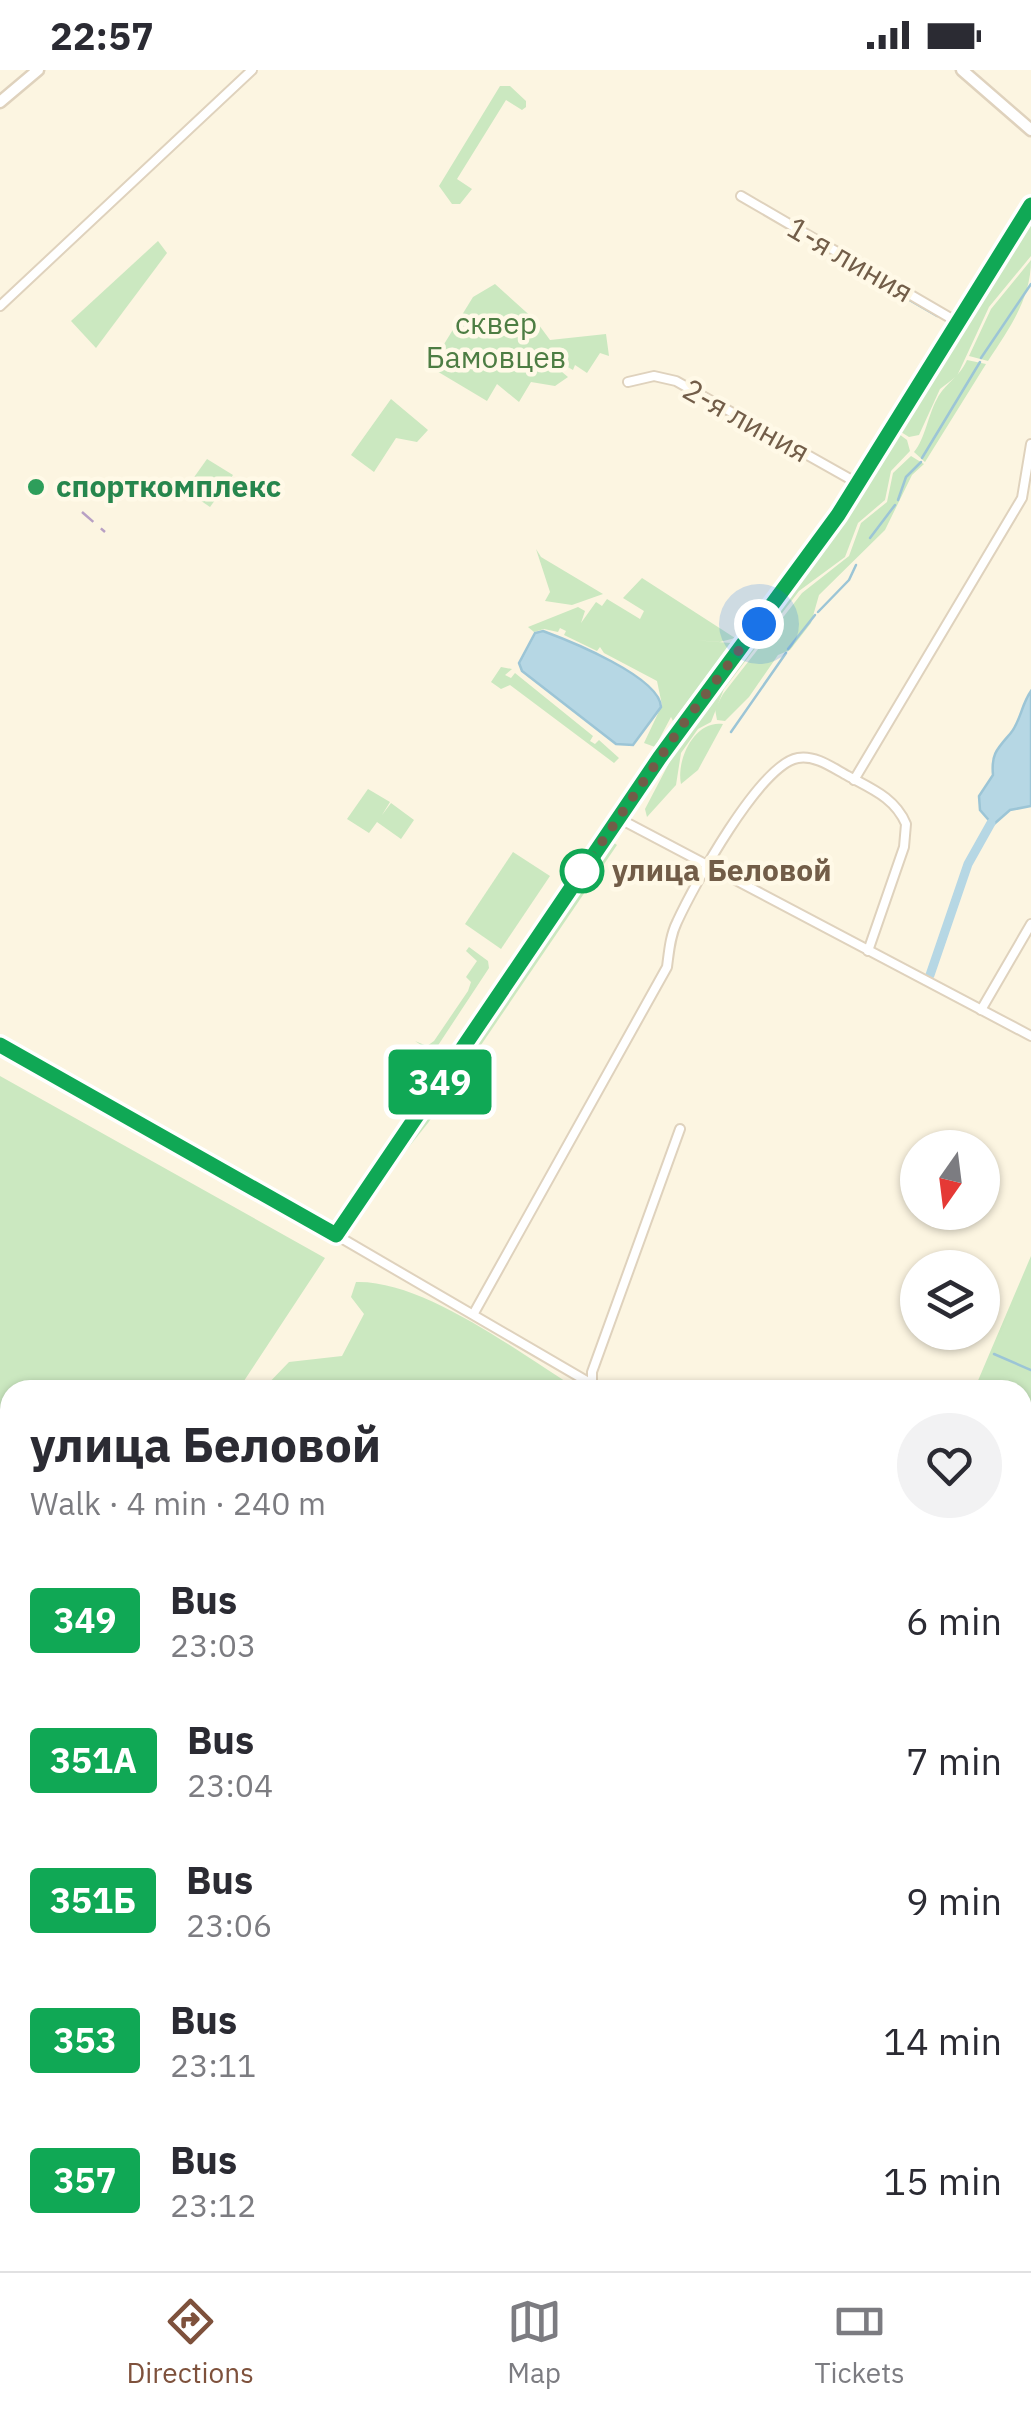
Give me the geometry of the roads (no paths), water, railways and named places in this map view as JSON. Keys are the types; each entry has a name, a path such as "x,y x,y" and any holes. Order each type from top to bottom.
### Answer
{"street":[{"path":"0,102 38,70"},
{"path":"0,306 252,70"},
{"path":"962,70 1031,130"},
{"name":"1-я линия","path":"741,196 959,322"},
{"path":"336,1235 618,818 859,484 1031,204"},
{"name":"2-я линия","path":"628,382 654,376 676,381 859,484"},
{"path":"854,780 1026,496 1031,444"},
{"path":"474,1314 667,967 673,932 704,865 782,764 813,759 890,800 906,824 904,847 868,951"},
{"path":"618,818 1031,1036"},
{"path":"980,1010 1031,924"},
{"path":"0,1045 474,1314 581,1380"},
{"path":"593,1380 680,1129"}],"water":[{"path":"543,631 630,672 657,696 661,707 633,745 616,744 522,671 519,663 535,633"},
{"path":"1031,691 1031,806 1010,810 993,825 980,810 979,796 993,775 996,752 1014,729"}],"waterway":[{"path":"853,268 874,280"},
{"path":"880,283 937,316"},
{"path":"981,358 1031,284"},
{"path":"922,458 980,362"},
{"path":"898,500 906,477 921,462"},
{"path":"870,538 895,505"},
{"path":"818,612 849,580 856,565"},
{"path":"788,649 815,615"},
{"path":"731,732 786,653"},
{"path":"930,975 968,864 991,823"},
{"path":"994,1354 1031,1370"}],"railway":[{"path":"82,512 105,532"}],"place":[{"name":"спорткомплекс","path":"36,487"},
{"name":"улица Беловой","path":"582,871"}],"park label":[{"name":"сквер Бамовцев","path":"496,341"}]}
